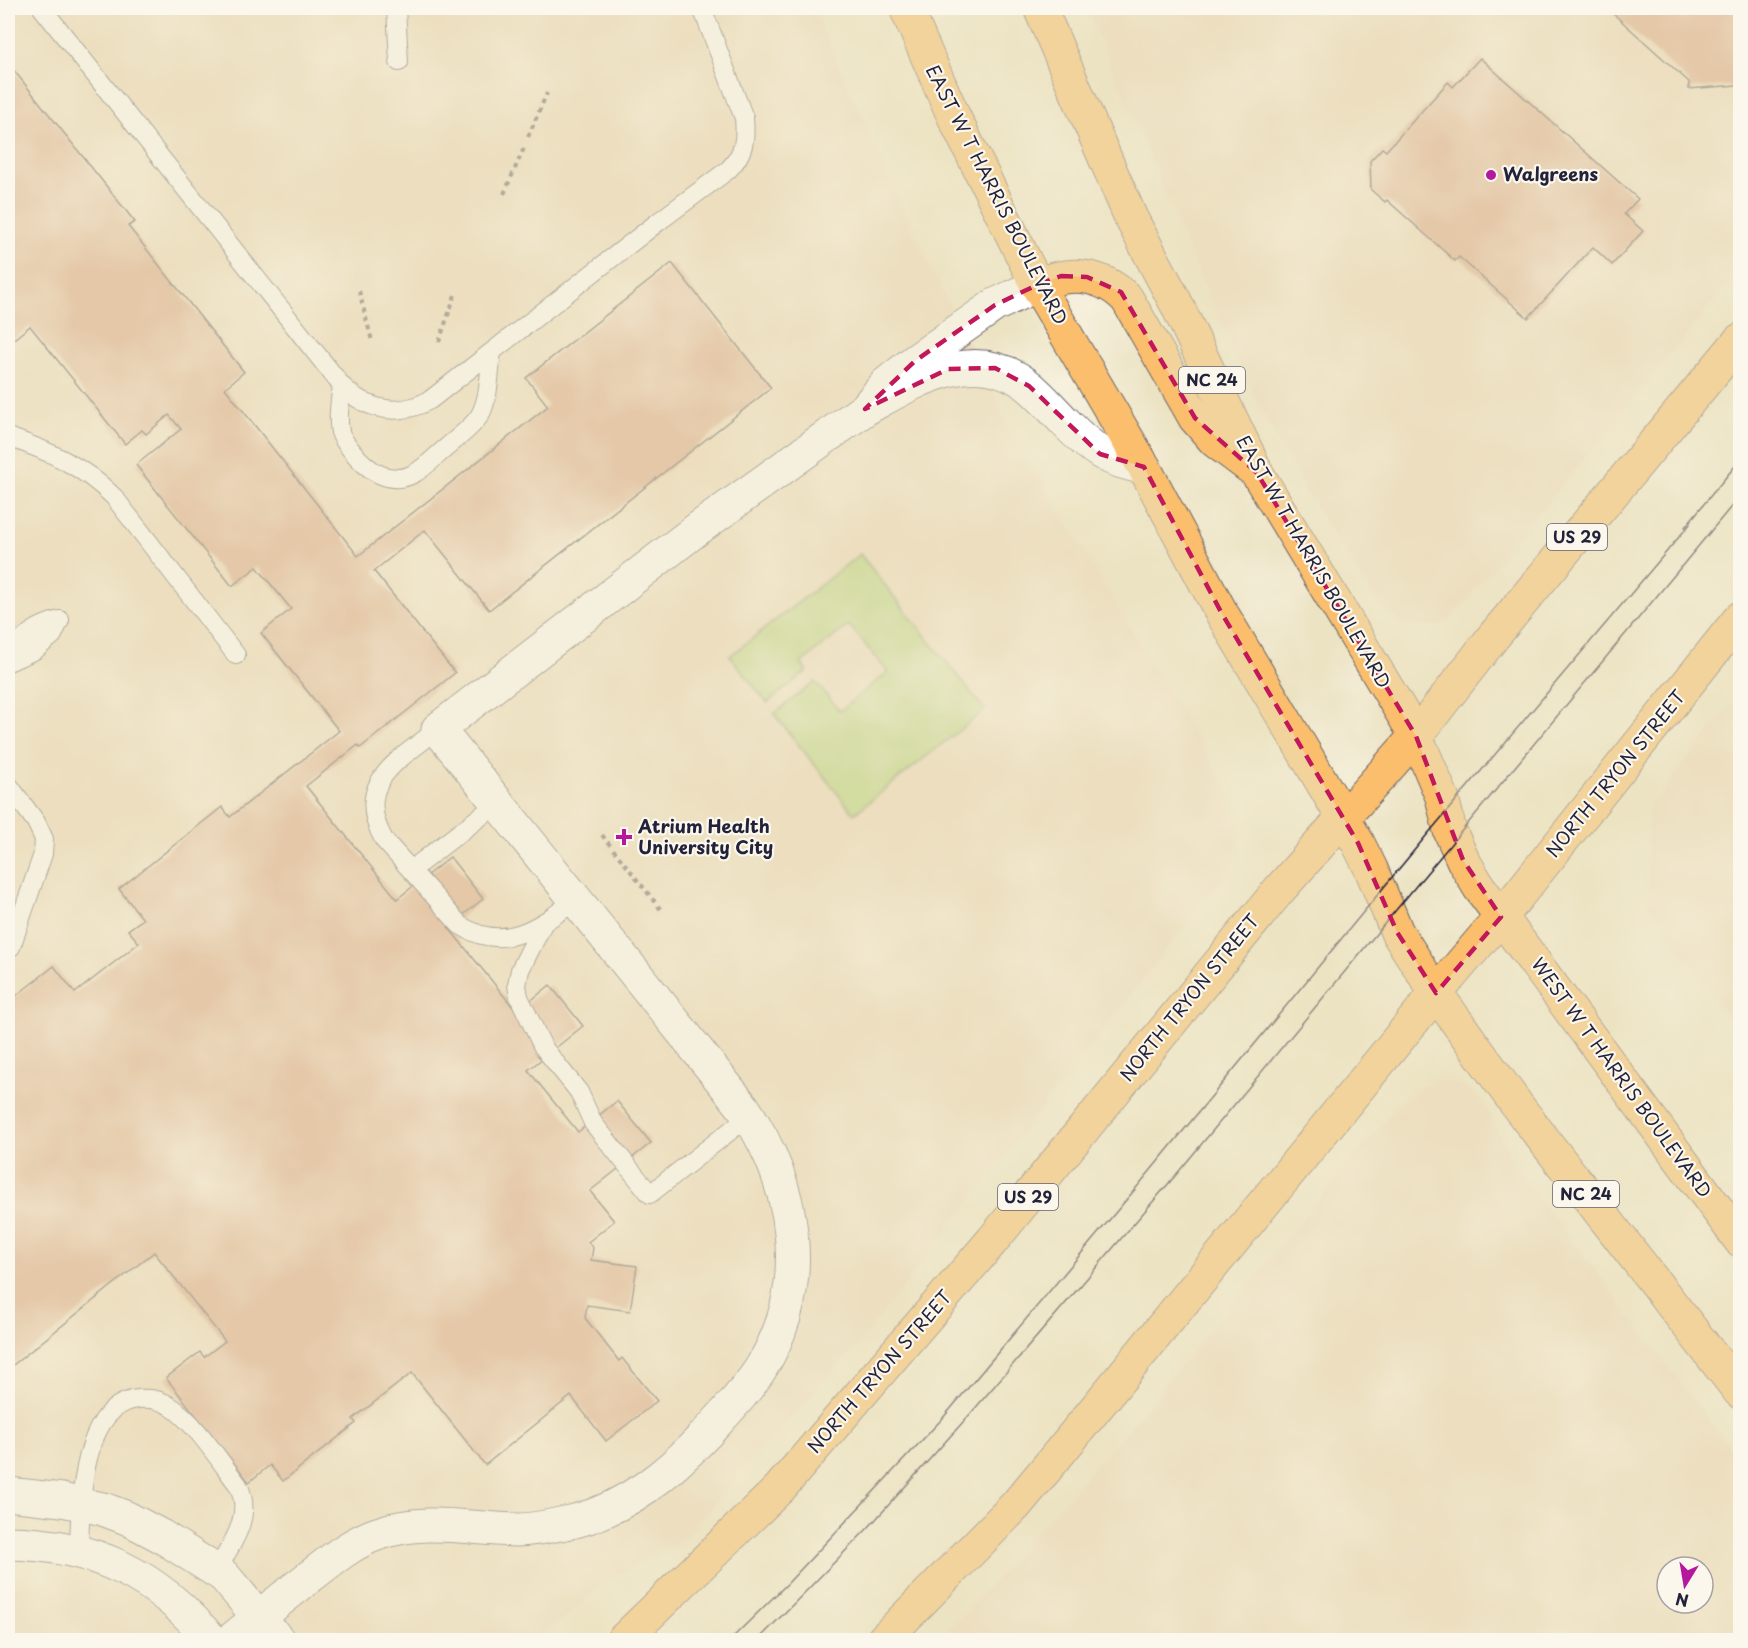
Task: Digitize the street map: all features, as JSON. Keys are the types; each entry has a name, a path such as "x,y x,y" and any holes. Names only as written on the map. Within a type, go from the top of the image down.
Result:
{"main road":[{"name":"EAST W T HARRIS BOULEVARD","path":"906,8 954,117 1037,285 1144,467 1221,612 1342,817"},
{"name":"EAST W T HARRIS BOULEVARD","path":"1040,8 1131,218 1176,303 1257,473 1416,736 1442,797 1450,831 1463,860 1479,887 1501,916"},
{"path":"1037,285 1061,276 1079,276 1100,280 1121,292 1195,417 1215,441 1257,473"},
{"name":"NORTH TRYON STREET","path":"623,1641 779,1489 992,1241 1273,898 1342,817 1416,736 1493,637 1740,340"},
{"name":"NORTH TRYON STREET","path":"884,1641 1031,1487 1501,916 1740,618"},
{"name":"NC 24","path":"1342,817 1371,869 1397,932 1436,993 1519,1108 1740,1392"},
{"name":"WEST W T HARRIS BOULEVARD","path":"1501,916 1740,1240"}],"street":[{"path":"865,409 886,384 915,361 995,305 1037,285"},
{"path":"231,1641 269,1629 342,1552 357,1542 378,1534 403,1526 426,1524 519,1530 543,1528 601,1513 625,1501 668,1471 697,1444 729,1408 762,1366 783,1321 792,1274 790,1218 775,1163 749,1116 438,729 696,530 865,409 948,369 970,366 995,368 1029,386 1100,454 1124,464 1144,467"},
{"path":"8,1494 31,1495 80,1504 127,1518 161,1536 216,1571 233,1585 269,1629"},
{"path":"8,1543 40,1544 79,1552 126,1569 164,1593 186,1612 211,1641"}],"lane":[{"path":"42,8 342,386 353,396 371,405 388,409 416,408 430,399 728,170 740,156 746,136 744,118 702,8"},
{"path":"396,8 399,62"},
{"path":"342,386 339,410 340,431 346,443 363,465 375,473 402,477 414,474 474,423 485,401 492,352"},
{"path":"8,437 66,460 97,480 114,497 236,655"},
{"path":"438,729 386,772 377,784 372,799 372,813 384,840 460,925 472,933 504,938 531,930 576,900"},
{"path":"8,784 36,822 44,839 43,854 11,947"},
{"path":"411,870 498,803"},
{"path":"543,924 520,970 517,985 519,997 543,1047 579,1092 593,1123 650,1194 749,1116"},
{"path":"79,1552 80,1504 87,1464 101,1426 108,1415 124,1402 149,1398 162,1401 180,1413 243,1494 244,1508 240,1528 216,1571"}],"path":[{"path":"528,137 547,93"},
{"path":"504,194 524,148"},
{"path":"359,291 372,341"},
{"path":"439,342 455,295"},
{"path":"602,835 662,911"}],"highlighted area":[{"path":"1061,276 1087,277 1121,292 1195,418 1257,473 1416,736 1463,860 1501,917 1436,993 1397,932 1358,843 1221,612 1144,467 1100,454 1029,386 995,368 948,369 865,409 915,361 995,305 1037,285"}],"shaded area":[{"name":"Atrium Health University City","path":"8,8 814,8 917,240 1013,433 1243,814 1236,860 866,1335 682,1540 604,1583 540,1640 8,1640"},
{"path":"1087,8 1740,8 1740,271 1450,620 1440,625 1419,628 1407,627 1391,617 1380,606 1305,492 1244,377"},
{"path":"1740,693 1740,1034 1646,903 1648,810"},
{"path":"1436,1080 1448,1080 1459,1084 1478,1098 1489,1113 1512,1158 1537,1195 1740,1460 1740,1640 936,1640 962,1616 1123,1435 1399,1103 1417,1087"}],"green space":[{"path":"860,554 985,710 854,814 774,714 815,682 840,711 888,672 849,625 801,663 807,671 767,703 730,656"}],"building":[{"path":"1607,8 1740,8 1740,66 1736,71 1737,85 1689,89 1689,82"},
{"name":"Walgreens","path":"1480,58 1638,199 1624,214 1643,231 1612,265 1593,247 1528,318 1459,257 1455,261 1387,200 1385,202 1371,190 1370,161 1382,148 1386,151 1448,82 1453,87"},
{"path":"8,63 135,222 128,226 244,372 225,388 358,556 548,406 526,378 672,263 771,388 489,610 425,530 374,571 455,673 360,748 358,745 306,786 397,899 450,857 483,899 448,927 517,1012 550,985 583,1026 528,1070 578,1132 617,1101 651,1143 590,1191 614,1221 588,1242 593,1248 591,1260 637,1266 630,1311 587,1305 585,1318 619,1361 622,1358 657,1401 606,1441 571,1396 485,1465 412,1373 353,1419 356,1423 283,1481 270,1465 249,1482 166,1378 200,1352 204,1357 225,1341 154,1252 8,1369 8,1091 11,1088 8,1084 8,1002 54,966 75,993 139,943 128,930 143,919 119,889 222,807 230,817 339,731 261,633 291,609 257,567 232,586 136,465 181,429 169,415 146,434 142,430 125,444 30,326 8,344"}],"tram line":[{"path":"1685,527 1740,460"},
{"path":"758,1640 868,1528 972,1412 1175,1176 1740,496"},
{"path":"730,1640 787,1584 942,1419 1132,1193 1426,836 1690,524"}],"place":[{"name":"Walgreens","path":"1491,175"},
{"name":"Atrium Health University City","path":"624,837"}]}
